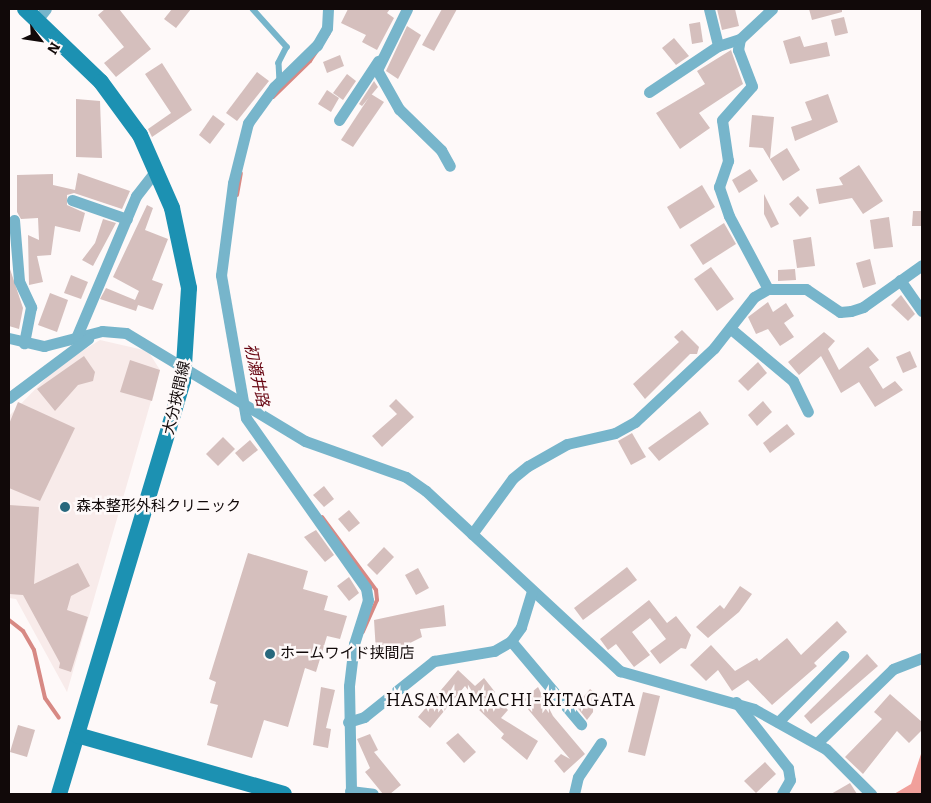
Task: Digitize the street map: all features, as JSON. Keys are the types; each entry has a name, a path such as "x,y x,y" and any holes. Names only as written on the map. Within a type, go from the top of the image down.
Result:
{"main road":[{"name":"大分挾間線","path":"36,12 112,95 157,169 177,222 186,269 185,367 59,794"},
{"path":"77,735 284,794"}],"street":[{"path":"328,9 327,28 317,45 281,81 258,108 244,134 222,251 221,283 241,403 256,437 366,588 368,600 352,654 348,722 350,793 373,794"},
{"path":"339,120 378,60 407,9"},
{"path":"709,9 718,46"},
{"path":"649,92 718,46 740,39 772,9"},
{"path":"740,39 738,50 752,86 722,120 728,161 719,187 729,216 768,289"},
{"path":"378,60 381,79 399,108 441,150 450,166"},
{"path":"76,338 146,177 157,169"},
{"path":"72,200 127,219"},
{"path":"14,220 18,281 31,307 24,343"},
{"path":"472,534 521,471 567,444 628,427 732,329 745,306 768,289 806,289 840,312 863,308 922,265"},
{"path":"900,280 922,311"},
{"path":"732,329 793,381 808,412"},
{"path":"9,398 63,355 102,331"},
{"path":"9,338 24,343 44,346 102,331 126,333 305,440 406,477 472,534 620,671 736,702 778,722 817,743 871,794"},
{"path":"348,722 364,717 434,661 494,651 511,641 521,627 532,590"},
{"path":"511,641 581,724"},
{"path":"778,722 843,656"},
{"path":"817,743 893,669 922,658"},
{"path":"736,702 788,768 790,780 782,794"},
{"path":"574,794 578,777 602,744"}],"lane":[{"path":"252,9 288,47 279,63 281,81"}],"shaded area":[{"name":"森本整形外科クリニック","path":"100,340 148,351 160,370 67,692 16,599 9,598 9,416 59,365"},
{"path":"922,751 922,794 894,794 911,784"}],"building":[{"path":"105,9 119,9 151,49 116,77 104,63 124,47 98,15"},
{"path":"172,9 191,9 176,28 164,19"},
{"path":"348,9 390,9 387,13 394,18 377,50 362,42 366,35 341,23"},
{"path":"442,9 457,9 434,51 422,45"},
{"path":"717,9 735,9 739,26 722,30"},
{"path":"809,9 842,9 842,12 812,20"},
{"path":"844,17 848,33 835,36 831,20"},
{"path":"700,22 703,42 692,44 689,24"},
{"path":"407,26 421,35 398,79 386,71"},
{"path":"800,36 804,47 827,42 830,56 790,64 783,41"},
{"path":"674,38 689,56 676,65 662,48"},
{"path":"731,50 743,84 699,113 710,128 680,149 656,113 705,84 697,71"},
{"path":"340,55 344,66 327,73 323,62"},
{"path":"162,63 192,110 152,137 148,129 171,113 145,74"},
{"path":"257,72 269,81 237,121 226,113"},
{"path":"347,74 356,81 343,100 333,93"},
{"path":"374,81 378,87 362,106 359,104"},
{"path":"327,90 339,98 331,112 318,104"},
{"path":"371,94 384,102 353,147 341,140"},
{"path":"828,94 838,122 795,141 791,127 812,120 805,102"},
{"path":"76,99 100,101 102,158 76,157"},
{"path":"213,115 225,124 210,144 199,135"},
{"path":"752,115 774,117 770,159 787,148 800,170 783,181 763,148 749,147"},
{"path":"859,165 883,201 863,214 852,198 819,204 816,189 843,185 839,178"},
{"path":"750,169 758,181 739,193 732,180"},
{"path":"78,173 130,191 122,209 74,193 67,195 67,205 85,213 80,232 55,226 51,255 37,256 43,282 29,285 28,235 39,240 38,218 21,219 17,212 17,175 53,174 53,185 75,190"},
{"path":"702,185 715,207 680,229 667,207"},
{"path":"764,194 779,224 771,228 764,214"},
{"path":"798,196 809,208 800,217 789,204"},
{"path":"147,205 153,208 145,230 168,239 152,280 163,284 153,310 138,305 136,311 100,299 106,288 135,300 139,291 113,277"},
{"path":"913,211 922,211 922,226 912,226"},
{"path":"889,217 893,247 874,249 870,220"},
{"path":"103,219 116,223 93,266 82,260 95,243"},
{"path":"724,223 736,244 703,265 690,245"},
{"path":"811,237 815,266 797,268 793,240"},
{"path":"870,259 876,284 863,288 856,263"},
{"path":"9,266 23,308 19,329 9,326"},
{"path":"711,267 734,299 717,311 694,279"},
{"path":"795,269 796,280 778,281 778,270"},
{"path":"71,275 88,282 81,299 64,293"},
{"path":"50,293 68,300 57,332 38,325"},
{"path":"901,295 915,314 908,321 891,305"},
{"path":"768,302 773,312 786,303 794,316 784,323 794,337 780,346 768,329 756,334 748,317"},
{"path":"682,330 699,347 697,354 690,354 645,399 633,384 679,342 674,337"},
{"path":"824,332 835,341 828,349 839,370 868,347 879,360 869,367 883,389 895,381 903,390 875,407 859,382 841,393 821,356 799,375 788,362"},
{"path":"910,351 917,367 903,373 896,357"},
{"path":"84,356 95,372 93,381 78,385 55,411 37,389"},
{"path":"130,360 160,370 152,401 120,392"},
{"path":"758,362 767,373 748,391 738,381"},
{"path":"396,399 414,417 382,447 372,436 397,414 389,406"},
{"path":"763,401 772,412 757,426 748,415"},
{"path":"18,402 75,428 40,501 9,488 9,424"},
{"path":"700,411 709,424 659,461 648,448"},
{"path":"787,424 795,434 770,453 763,443"},
{"path":"632,433 646,457 631,465 618,441"},
{"path":"223,437 235,449 218,466 206,454"},
{"path":"250,440 258,450 243,462 235,453"},
{"path":"324,486 334,499 324,507 313,495"},
{"path":"9,505 39,507 34,584 78,563 90,586 71,596 67,610 88,617 71,672 59,668 60,663 23,595 9,594"},
{"path":"349,510 360,523 349,532 338,519"},
{"path":"316,530 334,555 325,562 304,537"},
{"path":"384,547 394,557 377,575 367,565"},
{"name":"ホームワイド挟間店","path":"248,553 308,571 303,589 328,596 324,610 347,616 340,639 327,636 316,672 305,668 288,727 264,720 252,758 207,745 218,705 210,703 216,682 209,679"},
{"path":"627,567 637,580 583,620 574,608"},
{"path":"418,568 429,588 416,595 405,575"},
{"path":"349,577 359,593 349,601 337,586"},
{"path":"740,586 752,594 739,612 708,638 696,627 720,605 724,609"},
{"path":"649,600 667,623 676,616 691,635 686,649 681,648 660,664 650,651 666,639 650,618 632,632 650,655 634,667 616,644 608,650 600,639"},
{"path":"444,605 446,626 420,629 422,637 394,651 376,652 374,620"},
{"path":"837,621 847,632 814,663 817,666 772,705 748,680 732,691 718,670 706,681 690,665 711,645 735,671 757,658 759,661 787,638 801,655"},
{"path":"867,654 878,666 811,724 804,716"},
{"path":"458,670 475,686 484,678 495,692 492,694 508,710 501,718 538,741 527,760 501,738 504,734 476,707 479,704 465,686 430,728 418,717"},
{"path":"321,687 335,690 326,728 331,729 328,748 313,745"},
{"path":"538,687 553,716 585,754 564,773 554,761 561,754 570,759 521,701"},
{"path":"590,689 603,699 587,720 576,706"},
{"path":"643,692 660,696 645,756 628,752"},
{"path":"890,694 922,722 922,730 909,743 897,731 863,774 845,757 882,719 874,712"},
{"path":"18,725 35,730 27,757 10,752"},
{"path":"458,733 476,752 464,763 446,743"},
{"path":"370,734 378,750 374,752 401,785 390,794 383,794 365,772 370,768 357,739"},
{"path":"765,762 776,774 756,793 744,781"},
{"path":"850,783 857,794 831,794"}],"waterway":[{"name":"初瀬井路","path":"273,97 310,61 329,33"},
{"name":"初瀬井路","path":"237,195 241,173"},
{"name":"初瀬井路","path":"322,517 376,590 377,600 363,632"},
{"path":"9,620 23,631 34,650 45,698 59,718"}],"place":[{"name":"森本整形外科クリニック","path":"65,507"},
{"name":"ホームワイド挟間店","path":"270,654"}],"district":[{"name":"HASAMAMACHI-KITAGATA","path":"511,700"}]}
